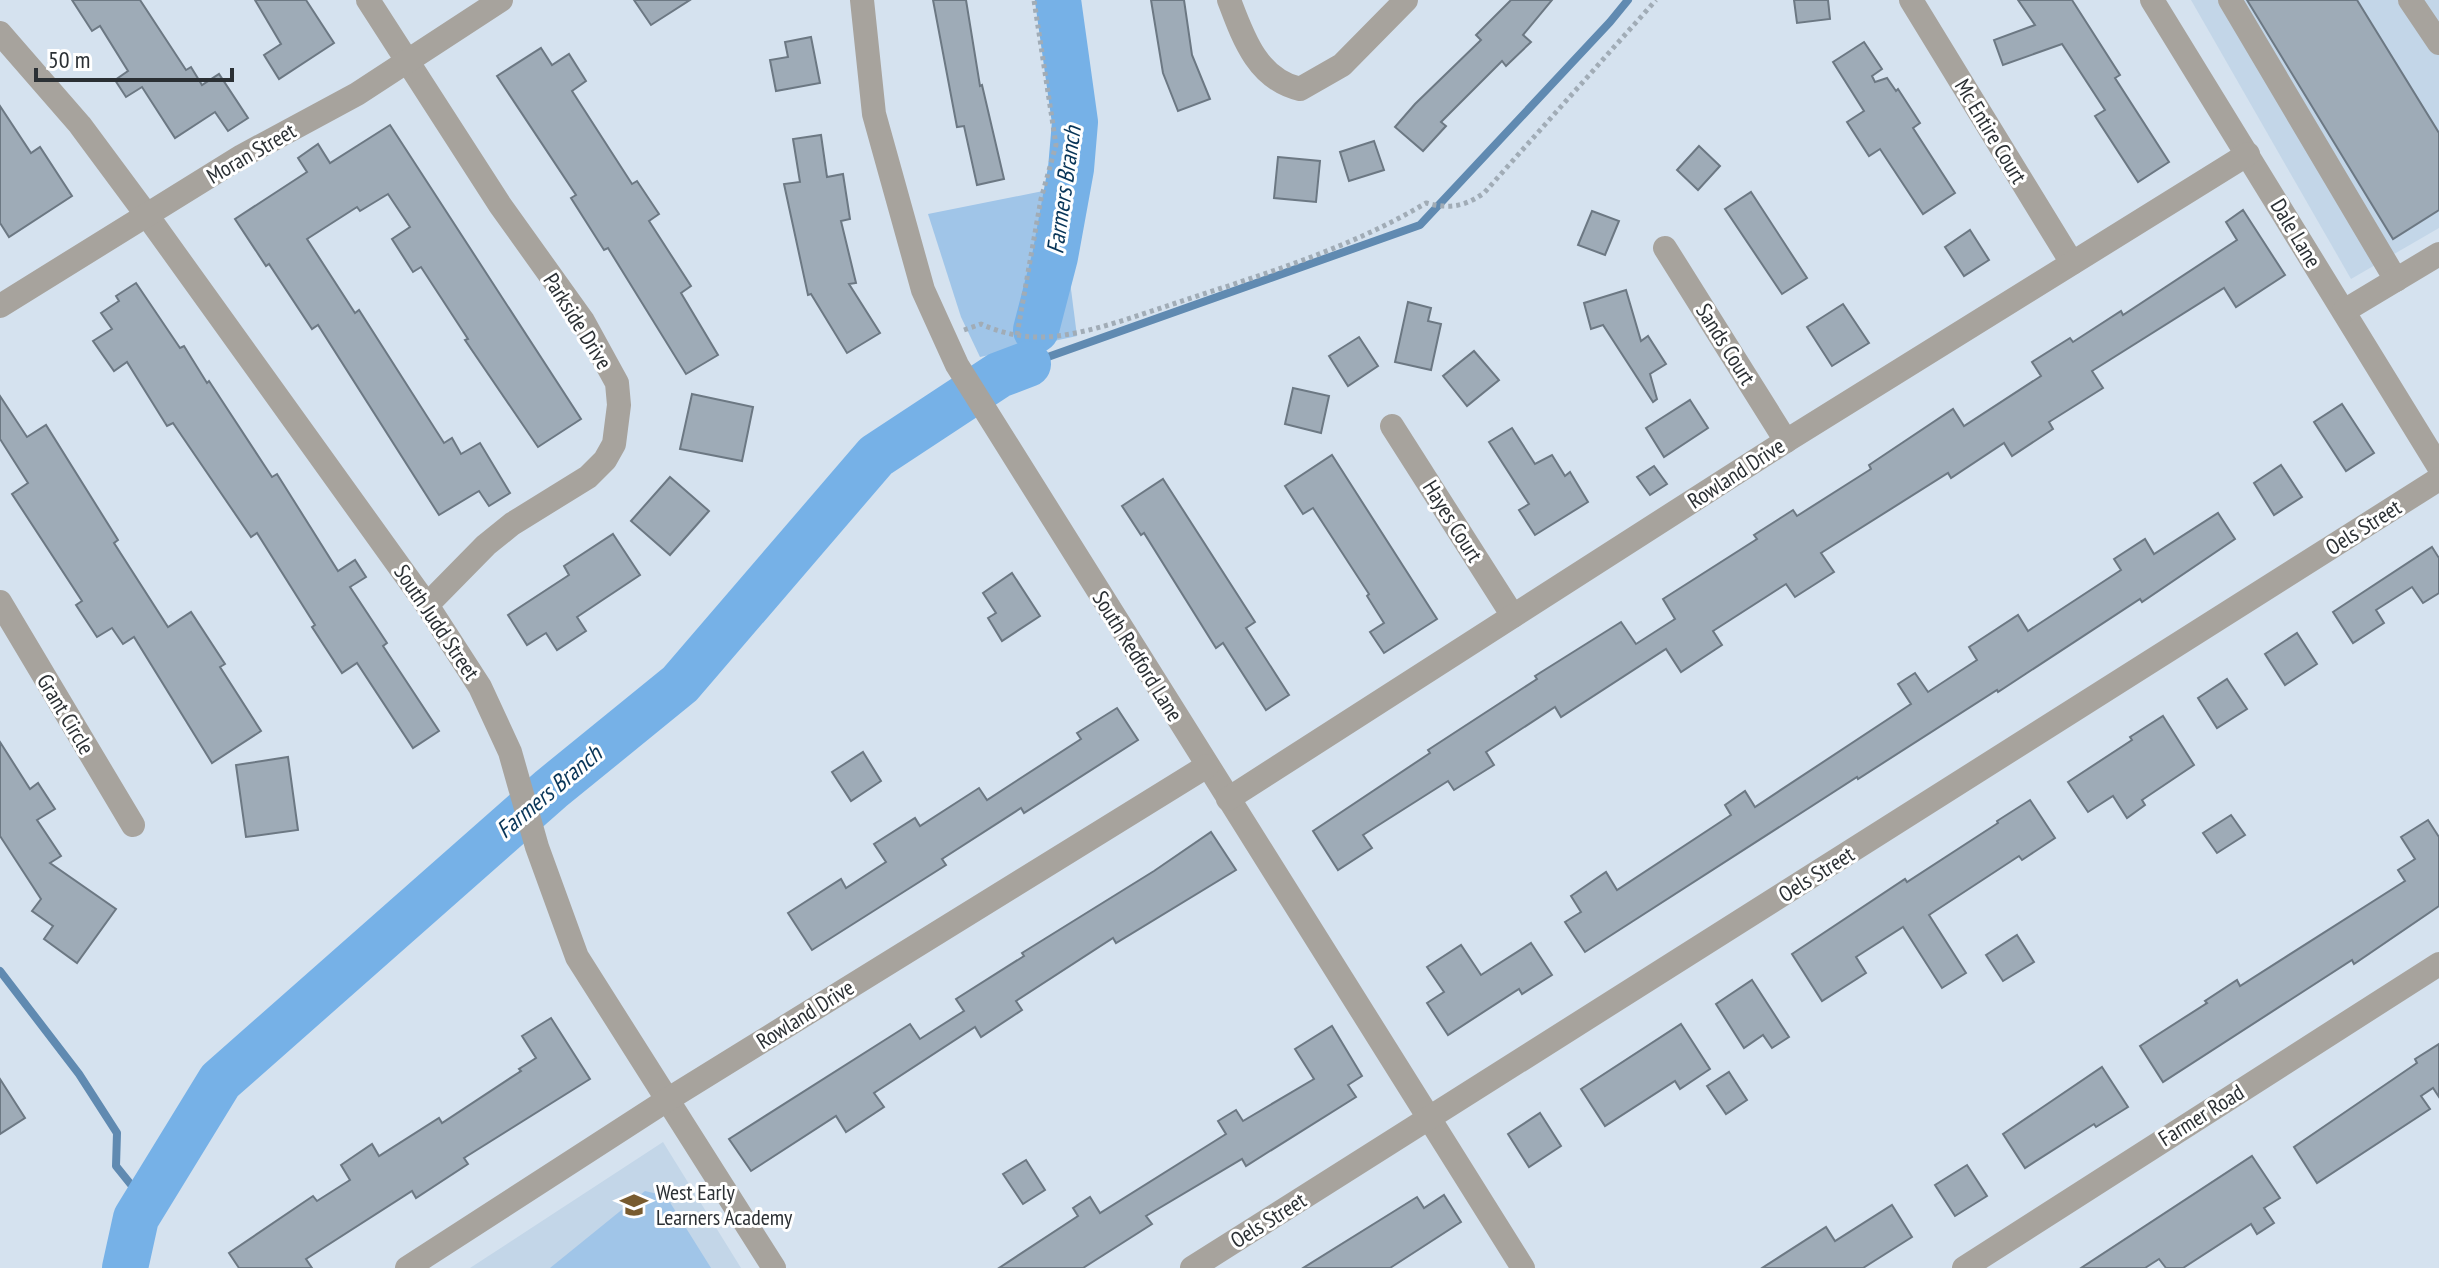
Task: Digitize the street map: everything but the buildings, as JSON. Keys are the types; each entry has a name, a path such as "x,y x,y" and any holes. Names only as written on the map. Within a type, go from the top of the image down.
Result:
{"street":[{"name":"Parkside Drive","path":"368,0 500,205 583,321 617,383 619,405 614,444 605,460 588,477 512,524 486,545 427,605"},
{"name":"Moran Street","path":"0,306 242,156 357,94 501,0"},
{"name":"South Redford Lane","path":"862,0 874,114 923,290 957,365 1523,1268"},
{"path":"1229,0 1244,41 1267,74 1300,89 1342,65 1406,0"},
{"name":"Mc Entire Court","path":"1911,0 2072,263"},
{"name":"Dale Lane","path":"2152,0 2439,467"},
{"path":"2230,0 2396,280"},
{"path":"2410,0 2439,43"},
{"name":"South Judd Street","path":"0,33 80,125 146,214 427,605 480,687 510,752 537,847 577,957 774,1268"},
{"name":"Rowland Drive","path":"1228,799 1786,441 2248,154"},
{"name":"Sands Court","path":"1665,248 1786,441"},
{"path":"2344,311 2439,254"},
{"name":"Hayes Court","path":"1392,426 1513,616"},
{"name":"Oels Street","path":"1192,1268 2439,479"},
{"name":"Grant Circle","path":"0,602 133,825"},
{"name":"Rowland Drive","path":"407,1268 667,1100 1207,766"},
{"name":"Farmer Road","path":"1964,1268 2439,964"}],"path":[{"path":"1017,335 1041,199 1056,145 1034,0"},
{"path":"945,338 981,324 998,332 1046,337 1123,320 1274,271 1387,226 1426,203 1444,208 1470,203 1484,193 1656,0"}],"shaded area":[{"path":"2191,0 2439,0 2439,228 2351,279"},
{"path":"1058,188 1077,336 980,357 961,317 928,214"},
{"name":"West Early Learners Academy","path":"663,1142 741,1268 470,1268"},
{"path":"645,1191 666,1196 711,1268 550,1268"}],"waterway":[{"name":"Farmers Branch","path":"1036,330 1055,257 1071,169 1075,122 1058,0"},
{"path":"1028,364 1420,225 1628,0"},
{"path":"1028,364 1034,343"},
{"name":"Farmers Branch","path":"125,1268 136,1218 220,1081 551,789 680,684 876,456 999,375 1028,364"},
{"path":"0,971 79,1074 117,1133 116,1166 145,1202"}],"place":[{"name":"West Early Learners Academy","path":"634,1205"}]}
